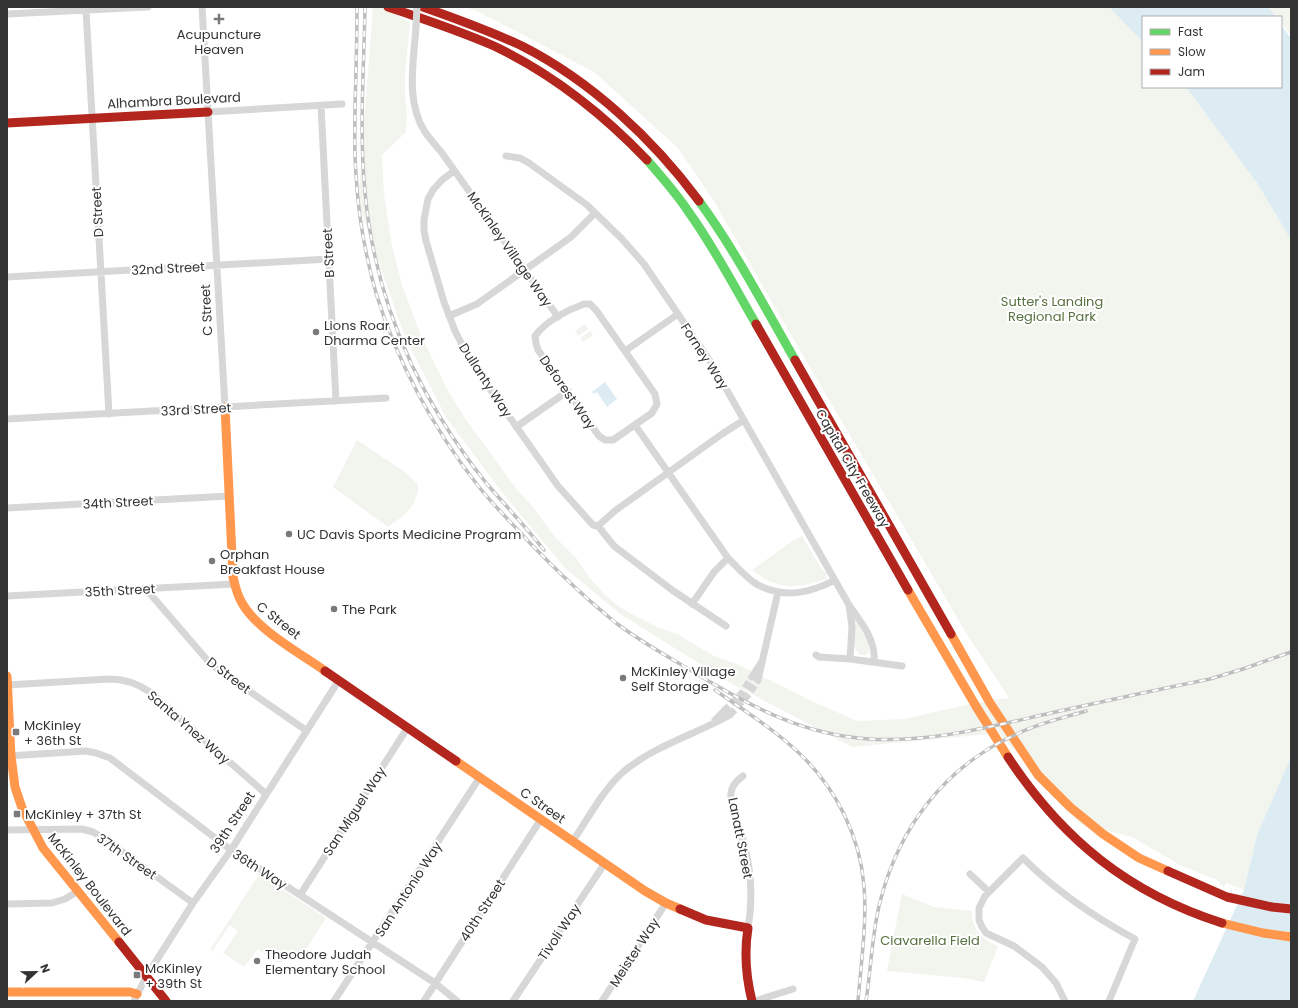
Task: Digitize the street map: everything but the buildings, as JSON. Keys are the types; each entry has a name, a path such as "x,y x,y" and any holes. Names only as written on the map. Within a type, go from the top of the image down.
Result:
{"main road":[{"name":"Capital City Freeway","path":"388,7 449,28 496,47 540,72 582,100 616,128 656,170 688,210 715,252 973,700 1007,756 1031,790 1065,829 1100,860 1124,878 1153,895 1194,913 1223,923 1255,931 1291,937"},
{"name":"Capital City Freeway","path":"423,7 483,29 523,47 567,73 608,103 646,137 680,175 710,216 754,288 990,703 1038,775 1070,807 1103,834 1139,858 1227,897 1272,907 1291,909"},
{"name":"Alhambra Boulevard","path":"7,123 208,112"},
{"name":"C Street","path":"224,407 234,584 241,604 254,620 338,680 645,891 666,903 706,920 748,928"},
{"name":"McKinley Boulevard","path":"7,676 9,756 15,787 22,808 43,848 166,1001"},
{"path":"748,928 745,944 745,966 754,1001"},
{"path":"7,992 130,992 136,997"}],"street":[{"path":"7,14 148,7"},
{"name":"C Street","path":"202,7 224,407"},
{"name":"McKinley Village Way","path":"417,7 412,88 415,106 424,131 558,317 584,304 590,304 596,310 655,394 657,404 652,413 635,425"},
{"name":"D Street","path":"86,10 109,414"},
{"name":"Alhambra Boulevard","path":"208,112 342,104"},
{"name":"B Street","path":"321,106 336,401"},
{"name":"Forney Way","path":"506,156 520,158 529,163 587,205 622,239 644,264 712,364 849,605 867,632 874,645 874,662"},
{"name":"Dullanty Way","path":"454,171 442,180 433,190 428,199 424,220 424,230 440,291 455,332 471,362 558,486 593,524 598,526 614,546 672,590 726,626"},
{"path":"449,316 477,304 571,237 595,213"},
{"name":"32nd Street","path":"7,277 329,259"},
{"path":"625,351 678,314"},
{"name":"Deforest Way","path":"558,317 539,331 535,336 538,350 599,436 605,440 613,440 635,425"},
{"path":"516,427 568,391"},
{"name":"33rd Street","path":"7,419 386,398"},
{"path":"598,526 616,510 722,434 744,420"},
{"path":"635,425 667,473 728,558 758,585 778,592 799,593 811,591 835,580"},
{"name":"34th Street","path":"7,508 229,496"},
{"path":"692,604 714,572 728,558"},
{"name":"35th Street","path":"7,596 234,584"},
{"name":"D Street","path":"146,589 208,661 217,669 307,731"},
{"path":"755,679 764,655 778,592"},
{"name":"Forney Way","path":"849,605 852,628 850,659"},
{"path":"816,655 819,657 850,659 902,666"},
{"name":"Santa Ynez Way","path":"7,685 109,679 122,679 135,683 150,692 266,794"},
{"name":"39th Street","path":"146,977 193,903 231,850 338,680"},
{"path":"572,841 606,792 620,775 637,761 661,746 712,723 727,713"},
{"name":"San Miguel Way","path":"300,895 408,728"},
{"name":"36th Way","path":"9,756 81,751 100,754 114,761 231,850 435,983 457,1001"},
{"name":"Lanatt Street","path":"743,776 736,781 734,785 731,793 731,803 743,841 749,869 750,916 748,928"},
{"name":"San Antonio Way","path":"334,1001 480,777"},
{"name":"40th Street","path":"424,1001 541,820"},
{"name":"37th Street","path":"7,830 69,828 93,832 193,903"},
{"path":"1065,1001 1056,983 1034,960 1014,946 986,933 982,927 979,912 983,900 1023,858 1050,884 1068,898 1106,924 1135,940 1109,1001"},
{"name":"Tivoli Way","path":"513,1001 605,863"},
{"path":"970,874 989,892"},
{"path":"7,904 52,903 65,900 78,891"},
{"name":"Meister Way","path":"602,1001 666,903"},
{"path":"136,997 146,977"},
{"path":"754,1001 793,989"}],"green space":[{"name":"Sutter's Landing Regional Park","path":"373,7 383,7 410,23 405,75 405,99 407,109 406,132 382,155 384,195 392,246 402,285 420,333 446,387 466,420 518,491 533,507 554,536 577,559 589,577 602,592 618,606 637,617 657,627 677,634 714,656 739,665 807,699 857,721 905,719 974,703 1009,698 965,631 714,201 678,148 594,72 481,13 466,7 1109,7 1142,41 1142,88 1187,88 1257,183 1291,240 1291,757 1257,835 1244,890 1226,883 1224,888 1217,880 1180,865 1132,837 1080,824 999,733 852,747 729,682 620,614 565,568 501,491 446,417 412,351 400,323 358,203"},
{"path":"1268,7 1291,7 1291,35 1282,24 1282,16 1275,16"},
{"path":"585,324 588,329 578,336 575,331"},
{"path":"590,331 593,335 583,342 580,338"},
{"path":"357,440 405,472 418,484 418,491 413,504 400,519 388,527 333,487"},
{"path":"802,536 822,570 826,572 827,576 825,580 806,585 789,586 776,584 769,581 752,570 791,542"},
{"path":"854,616 868,642 869,652 866,655 860,655 855,647 853,637"},
{"path":"259,874 326,918 304,952 298,956 278,963 258,949 244,967 223,953 238,931 230,925 212,951 210,950"},
{"name":"Ciavarella Field","path":"902,894 934,907 972,911 972,917 979,933 987,941 998,946 984,982 964,978 887,971"}],"shaded area":[{"path":"1109,7 1268,7 1275,16 1142,16 1142,41"},
{"path":"1282,26 1291,38 1291,240 1257,183 1187,88 1282,88"},
{"path":"605,382 617,399 607,407 597,392 594,394 592,392"},
{"path":"1291,757 1291,1001 1193,1001 1244,890 1257,835"}],"tunnel":[{"path":"724,711 742,693 752,677"},
{"path":"730,715 749,694 758,680"}],"railway":[{"path":"357,7 355,166 358,204 365,249 376,293 406,370 432,419 479,487 528,541 560,573 593,604 626,630 736,697 778,717 822,732 869,739 893,740 941,736 965,732 1210,679 1291,652"},
{"path":"365,7 362,100 363,169 374,251 389,309 412,364 425,391 445,426 487,484 544,550"},
{"path":"715,690 769,728 799,753 824,782 835,797 844,814 857,849 862,867 864,886 864,929 858,1001"},
{"path":"866,1001 875,926 888,875 899,849 913,824 929,802 947,781 968,763 991,747 1034,727 1086,711"}],"traffic: fast":[{"path":"647,160 674,191 697,225 756,324"},
{"path":"699,201 725,239 795,360"}],"traffic: slow":[{"path":"225,407 233,577 237,594 249,613 268,632 325,671"},
{"path":"908,590 977,708 1008,757"},
{"path":"951,634 990,703 1038,775 1070,807 1103,834 1139,858 1168,871"},
{"path":"7,676 11,756 15,787 22,808 43,848 119,942"},
{"path":"456,761 645,891 680,909"},
{"path":"1222,923 1263,933 1291,937"},
{"path":"7,992 130,992 137,994"}],"traffic: jam":[{"path":"388,7 442,25 494,46 537,69 557,82 595,111 647,160"},
{"path":"423,7 473,25 522,46 548,60 572,76 619,113 641,134 662,156 699,201"},
{"path":"7,123 208,112"},
{"path":"756,324 908,590"},
{"path":"795,360 951,634"},
{"path":"325,671 456,761"},
{"path":"1008,757 1051,813 1075,838 1100,860 1127,879 1156,896 1188,911 1222,923"},
{"path":"1168,871 1227,897 1272,907 1291,909"},
{"path":"680,909 706,920 748,928 746,965 752,1001"},
{"path":"119,942 166,1001"}],"place":[{"name":"Acupuncture Heaven","path":"219,19"},
{"name":"Lions Roar Dharma Center","path":"316,332"},
{"name":"UC Davis Sports Medicine Program","path":"289,534"},
{"name":"Orphan Breakfast House","path":"212,561"},
{"name":"The Park","path":"334,609"},
{"name":"McKinley Village Self Storage","path":"623,678"},
{"name":"McKinley + 36th St","path":"16,732"},
{"name":"McKinley + 37th St","path":"17,814"},
{"name":"Theodore Judah Elementary School","path":"257,961"},
{"name":"McKinley + 39th St","path":"137,975"}]}
